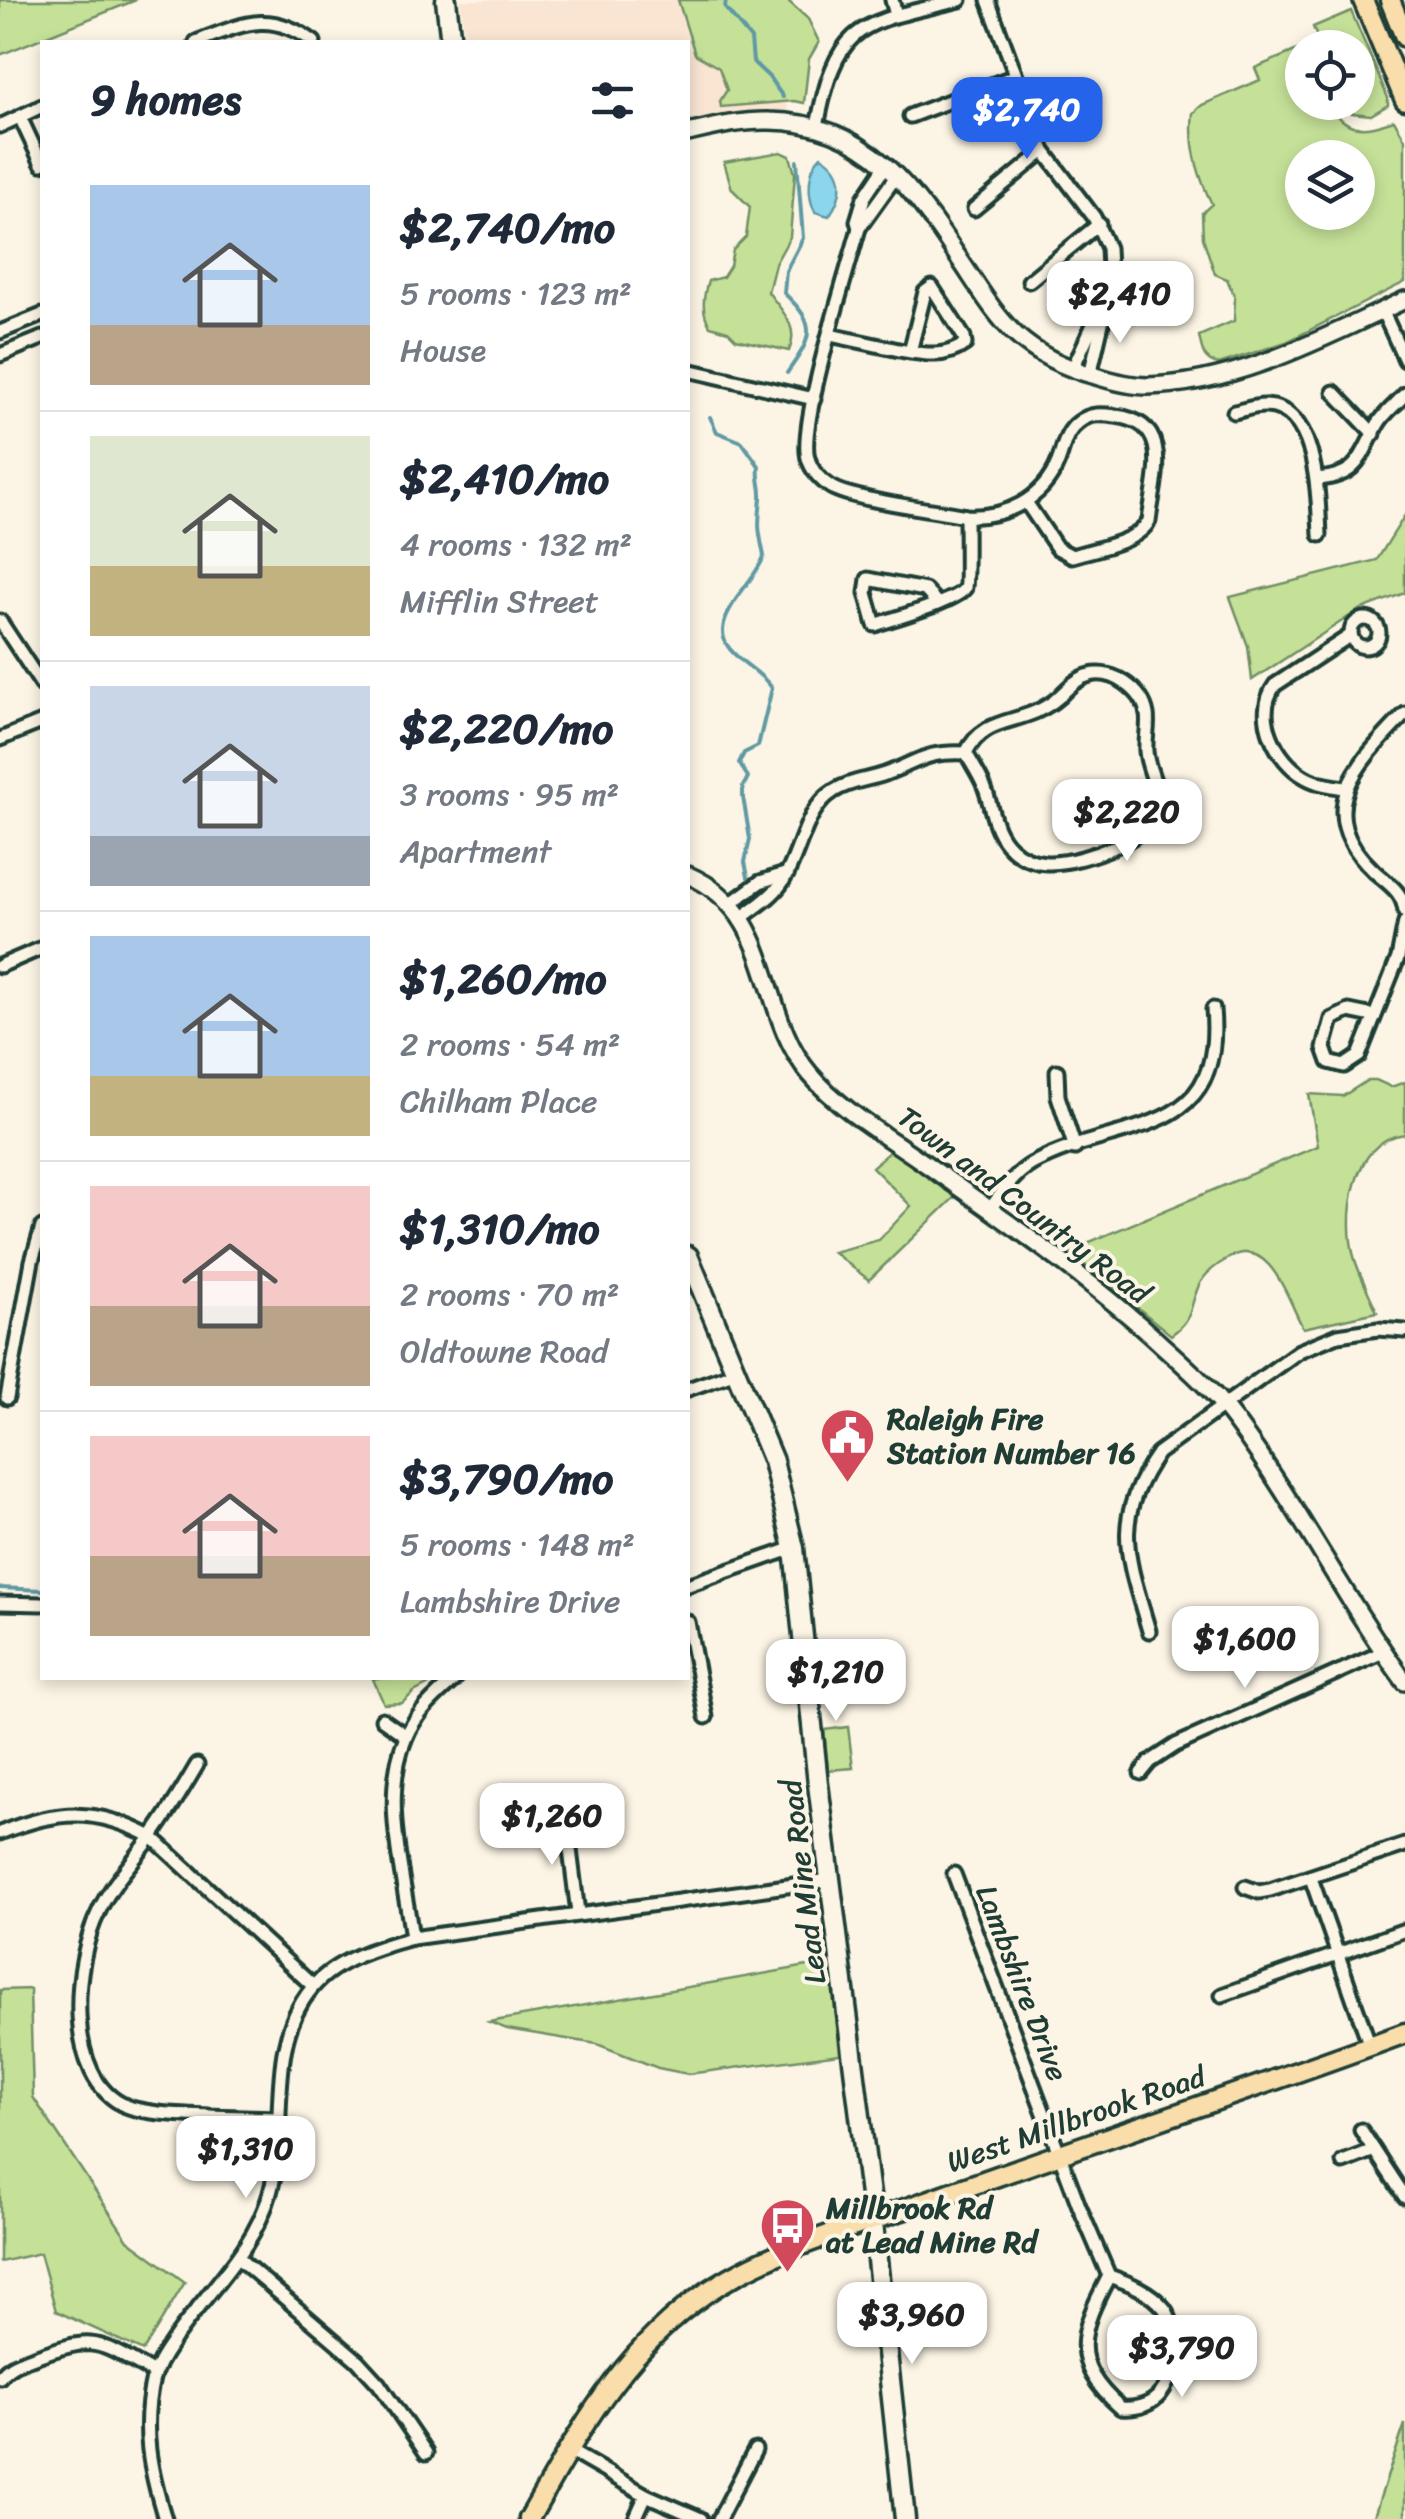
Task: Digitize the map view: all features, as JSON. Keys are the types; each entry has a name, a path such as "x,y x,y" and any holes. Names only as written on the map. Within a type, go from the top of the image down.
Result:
{"main road":[{"path":"446,0 451,40"},
{"path":"1363,0 1405,100"},
{"path":"1390,0 1405,37"},
{"name":"Lead Mine Road","path":"690,1261 773,1461 794,1548 905,2519"},
{"name":"West Millbrook Road","path":"529,2519 592,2408 623,2368 690,2304 765,2259 1405,2033"}],"street":[{"path":"892,0 896,15"},
{"path":"817,127 824,88 841,49 867,26 960,0"},
{"path":"988,0 1044,151 1098,224 1108,248 1112,272 1105,321 1090,375"},
{"path":"202,40 260,21 286,26 310,40"},
{"path":"910,116 1016,76"},
{"path":"0,126 40,107"},
{"path":"20,118 40,160"},
{"path":"690,133 768,121 817,127 860,147 892,170 926,208 1004,323 1039,354 1090,375 1145,386 1204,378 1302,347 1405,300"},
{"path":"974,209 1044,151"},
{"path":"892,170 869,201 866,223 859,228 814,399 807,456 812,468 830,487 966,516 999,514 1026,502 1047,482 1066,437 1084,418 1098,414 1129,417 1153,434 1157,456 1149,521 1135,535 1072,556 1064,554 1026,502"},
{"path":"1029,281 1098,224"},
{"path":"830,335 910,352 946,354 965,344 932,287 925,292 910,352"},
{"path":"1382,310 1405,360"},
{"path":"1072,370 1096,318 1104,313"},
{"path":"0,332 40,315"},
{"path":"0,355 40,339"},
{"path":"690,372 814,399"},
{"path":"1334,392 1374,434"},
{"path":"1317,480 1356,466 1384,416 1405,394"},
{"path":"1234,412 1266,406 1286,415 1311,450 1320,535"},
{"path":"937,602 925,590 868,579 866,586 875,625 958,595 966,585 966,516"},
{"path":"0,620 40,682"},
{"path":"1345,788 1307,778 1288,763 1272,738 1266,712 1274,685 1351,636"},
{"path":"1090,674 1105,674 1129,686 1146,709 1146,756 1158,796 1156,808 1139,834 1112,848 1066,862 1038,862 1013,850 995,828 984,785 966,753 978,733 988,727 1035,714 1077,680 1090,674"},
{"path":"1405,714 1354,770 1345,788 1350,840 1357,854 1403,895 1405,912"},
{"path":"0,739 40,723"},
{"path":"740,919 779,888 813,812 832,792 934,752 966,753"},
{"path":"730,904 760,882 788,873"},
{"name":"Town and Country Road","path":"690,876 715,889 740,919 764,966 795,1052 811,1075 860,1118 1080,1274 1223,1405 1405,1682"},
{"path":"1373,1016 1349,1010 1332,1018 1324,1048 1329,1062 1344,1066 1359,1056 1398,958 1405,922"},
{"path":"0,966 40,949"},
{"path":"990,1210 1032,1164 1165,1117 1190,1102 1205,1082 1209,1069 1214,1044 1213,1009"},
{"path":"1058,1071 1058,1096 1075,1148"},
{"path":"7,1398 40,1234"},
{"path":"1149,1631 1126,1542 1126,1518 1132,1496 1158,1453 1299,1351 1338,1335 1378,1329 1405,1331"},
{"path":"690,1387 736,1372"},
{"path":"690,1584 794,1548"},
{"path":"0,1603 40,1604"},
{"path":"690,1633 706,1717"},
{"path":"1142,1774 1150,1762 1176,1745 1383,1652"},
{"path":"412,1938 394,1793 406,1736 431,1700 454,1680"},
{"path":"382,1720 406,1736"},
{"path":"198,1765 152,1837 113,1887 91,1931 80,1992 79,2020 85,2056 111,2097 136,2110 278,2118"},
{"path":"0,1832 50,1815 72,1814 114,1820 152,1837 313,1986"},
{"path":"566,1818 578,1913"},
{"path":"1245,1887 1258,1892 1270,1890 1405,1845"},
{"name":"Lambshire Drive","path":"954,1874 1109,2276"},
{"path":"1311,1878 1370,2046"},
{"path":"165,2519 147,2444 154,2374 190,2317 238,2258 261,2218 276,2166 284,2047 298,2009 313,1986 372,1949 412,1938 830,1880"},
{"path":"1222,1995 1405,1930"},
{"path":"1360,2130 1405,2197"},
{"path":"1342,2162 1374,2150"},
{"path":"238,2258 357,2360 379,2384 426,2453"},
{"path":"1109,2276 1150,2296 1169,2316 1174,2369 1160,2397 1147,2406 1121,2408 1096,2381 1084,2352 1086,2324 1109,2276"},
{"path":"0,2378 16,2364 86,2341 154,2374"},
{"path":"568,2450 646,2495 702,2519"},
{"path":"719,2519 755,2450"},
{"path":"635,2519 646,2495"}],"shaded area":[{"path":"460,0 726,0 788,106 787,111 761,111 690,124 690,40 466,40"}],"green space":[{"path":"0,0 136,0 0,55"},
{"path":"678,0 787,0 808,19 819,42 809,59 804,103 721,107 727,90 719,68 695,54"},
{"path":"1351,11 1359,30 1314,30 1313,27"},
{"path":"1285,55 1285,120 1342,120 1365,127 1394,120 1405,139 1405,282 1286,342 1219,364 1206,358 1199,336 1234,321 1235,298 1227,279 1215,274 1203,238 1202,213 1212,204 1196,160 1193,113 1202,105 1260,80 1255,68"},
{"path":"1375,67 1388,98 1388,105 1375,113"},
{"path":"781,152 790,156 795,174 790,237 775,264 768,292 791,327 789,351 736,339 728,331 710,326 704,304 708,281 723,277 733,250 746,237 750,207 732,189 724,162"},
{"path":"1405,515 1405,593 1359,610 1252,680 1248,646 1230,597 1377,560"},
{"path":"1368,1080 1391,1087 1405,1082 1405,1134 1387,1139 1373,1150 1362,1165 1351,1203 1355,1260 1377,1312 1303,1328 1284,1287 1266,1262 1243,1253 1206,1275 1187,1320 1171,1335 1068,1251 1318,1146 1309,1094 1343,1096"},
{"path":"892,1149 957,1195 869,1280 833,1252 879,1240 911,1206 872,1167"},
{"path":"373,1680 433,1680 402,1703 384,1704"},
{"path":"848,1727 853,1768 828,1770 824,1730"},
{"path":"830,1962 840,2054 688,2074 658,2068 597,2044 507,2029 489,2022"},
{"path":"30,1989 33,2097 128,2240 185,2282 143,2351 56,2311 40,2253 0,2262 0,1990"},
{"path":"1405,2424 1405,2519 1373,2519"}],"water":[{"path":"821,156 839,176 838,200 829,216 815,212 811,198 811,175"}],"waterway":[{"path":"726,0 725,8 751,39 753,62 783,97"},
{"path":"787,373 808,332 802,314 784,293 786,271 803,238 797,161"},
{"path":"710,417 717,432 742,442 759,466 759,527 764,556 729,611 723,634 731,651 772,688 758,746 744,753 739,763 748,777 743,787 750,839 745,862 748,877"},
{"path":"0,1588 40,1590"}],"place":[{"name":"Raleigh Fire Station Number 16","path":"848,1485"},
{"name":"Millbrook Rd at Lead Mine Rd","path":"787,2274"}]}
